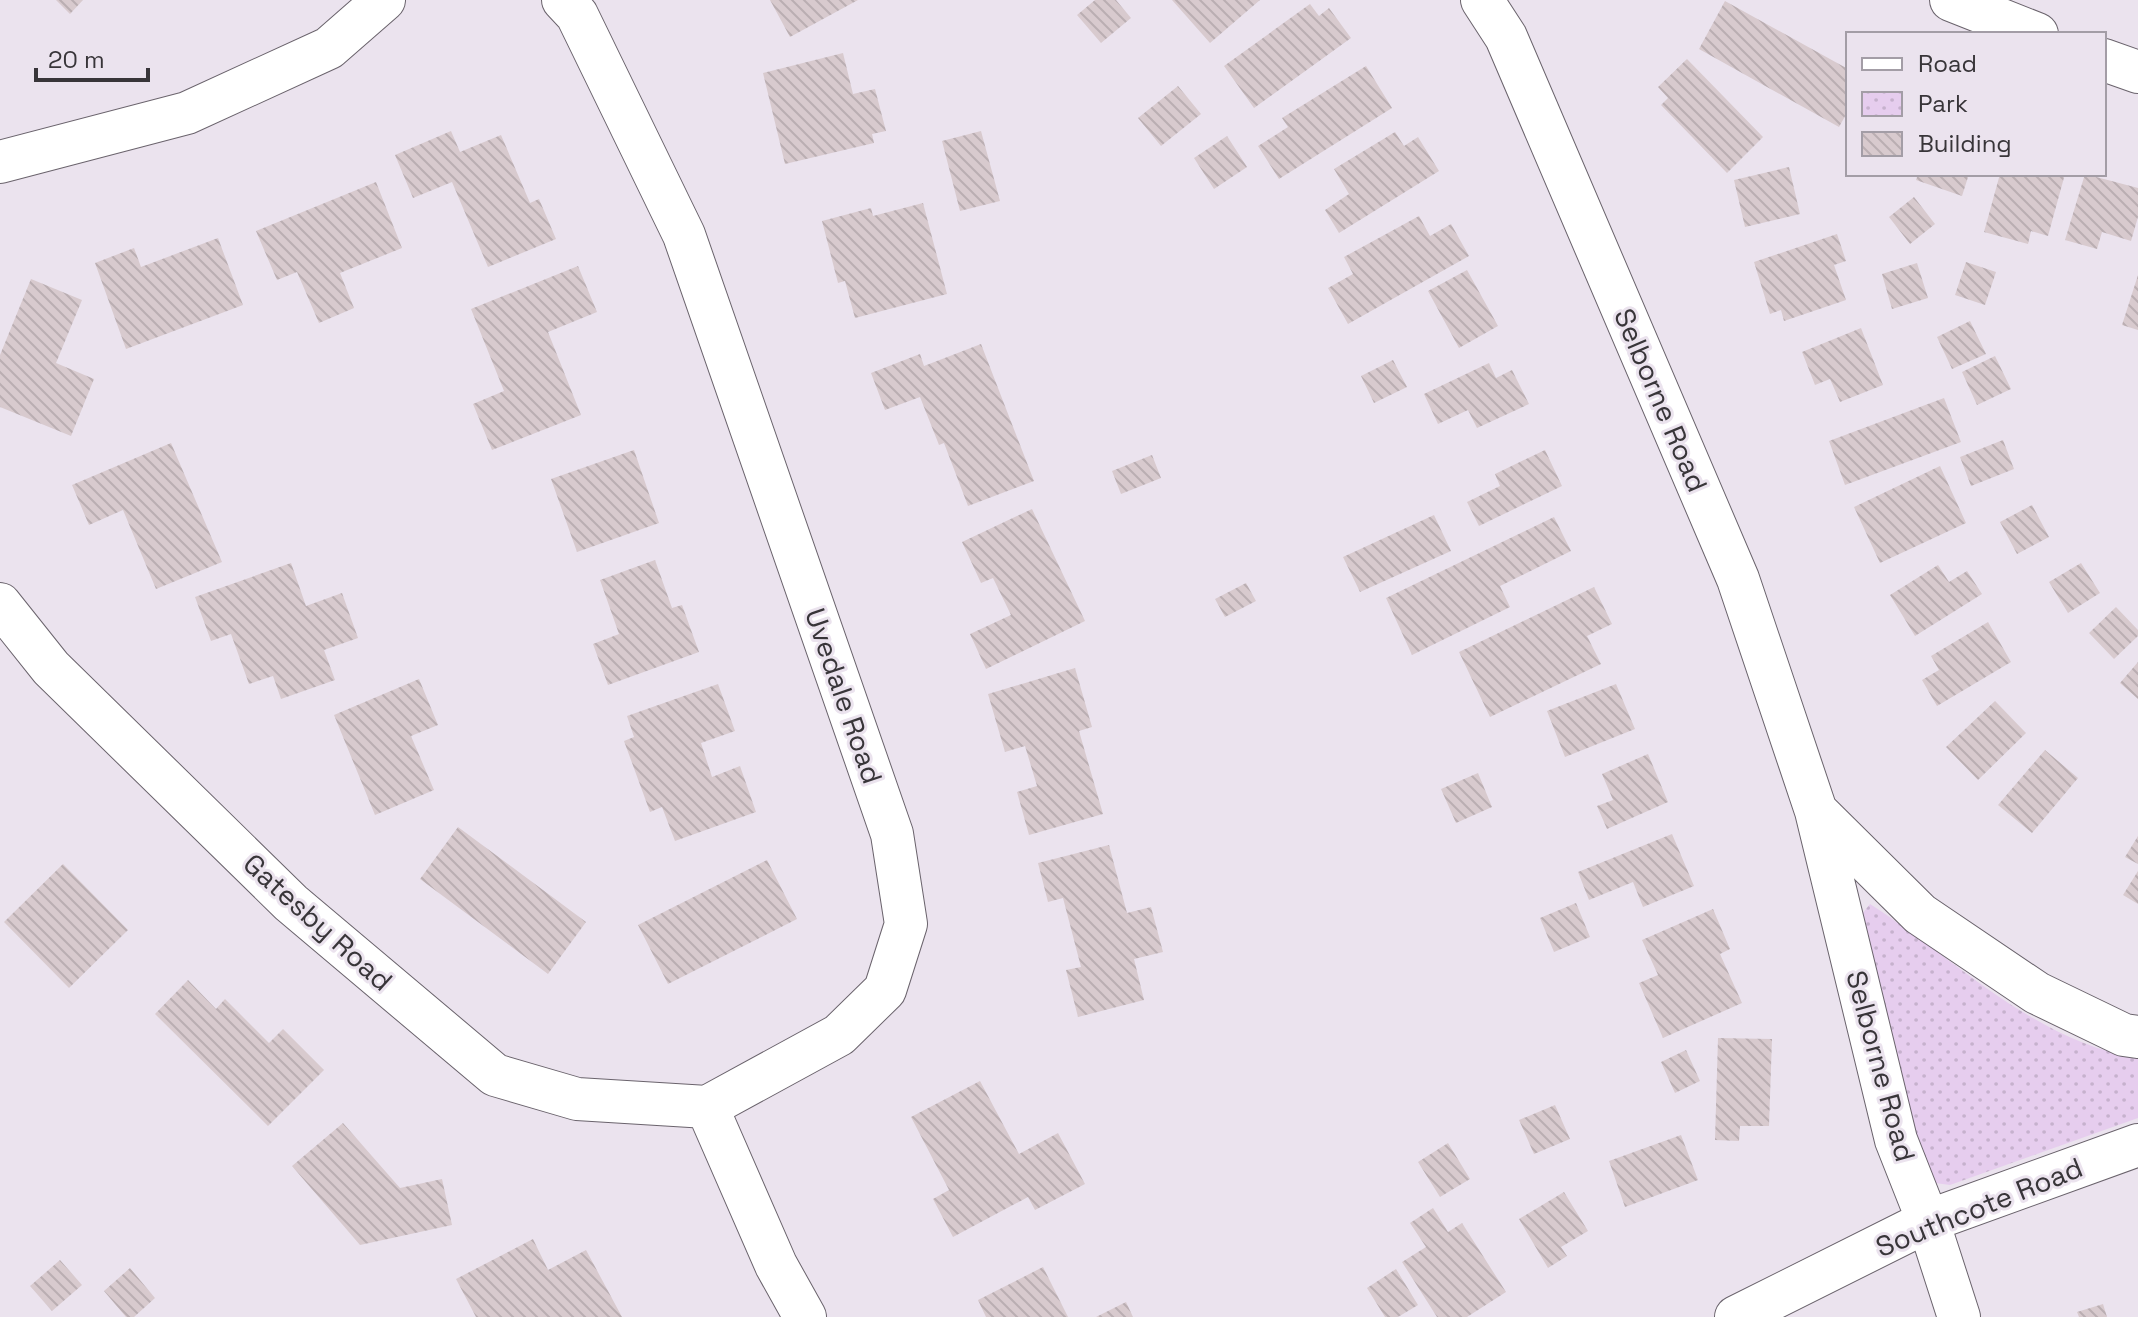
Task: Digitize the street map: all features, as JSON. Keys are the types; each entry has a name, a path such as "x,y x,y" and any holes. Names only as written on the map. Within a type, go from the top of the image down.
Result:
{"street":[{"path":"0,162 187,113 329,48 384,0"},
{"name":"Uvedale Road","path":"563,0 577,15 684,235 892,834 906,924 885,990 839,1035 707,1107"},
{"name":"Selborne Road","path":"1482,0 1506,37 1738,579 1816,811 1896,1140 1928,1221 1959,1317"},
{"path":"1951,0 2032,32"},
{"path":"2106,61 2138,72"},
{"name":"Gatesby Road","path":"0,604 51,668 291,903 495,1075 577,1099 707,1107"},
{"name":"Selborne Road","path":"1816,811 1920,914 2037,993 2124,1035 2138,1037"},
{"path":"707,1107 776,1265 805,1317"},
{"name":"Southcote Road","path":"1736,1317 1928,1221 2138,1145"}],"green space":[{"path":"1870,904 2030,1016 2064,1035 2100,1049 2138,1058 2138,1118 1950,1185 1935,1183 1924,1174 1862,914"}],"building":[{"path":"56,0 83,0 70,14"},
{"path":"770,0 858,0 790,37"},
{"path":"1095,0 1116,0 1131,18 1101,43 1077,15"},
{"path":"1172,0 1260,0 1210,43"},
{"path":"1725,1 1846,68 1846,115 1839,127 1699,49"},
{"path":"1310,4 1319,16 1329,8 1351,38 1254,108 1224,66"},
{"path":"843,53 853,94 875,89 886,131 872,134 874,143 785,164 763,73"},
{"path":"1687,59 1763,137 1727,173 1661,105 1668,98 1658,87"},
{"path":"1366,66 1392,108 1279,179 1258,146 1288,127 1282,118"},
{"path":"1178,86 1201,114 1161,146 1138,118"},
{"path":"451,131 460,152 501,135 530,203 539,199 556,239 488,267 452,182 413,198 395,155"},
{"path":"981,131 1000,201 960,211 942,141"},
{"path":"1395,132 1404,146 1418,137 1439,171 1339,233 1325,210 1349,194 1334,169"},
{"path":"1227,136 1247,167 1214,189 1194,158"},
{"path":"1789,167 1800,214 1745,227 1734,180"},
{"path":"1917,176 1968,176 1962,196 1916,180"},
{"path":"1999,176 2064,176 2048,236 2031,231 2028,244 1984,232"},
{"path":"2084,176 2138,188 2138,217 2131,241 2102,232 2097,249 2065,240"},
{"path":"376,182 402,248 340,273 354,308 319,323 297,272 277,280 256,231"},
{"path":"1914,197 1935,224 1910,244 1889,217"},
{"path":"923,203 947,294 855,318 845,281 838,283 822,221 871,208 873,216"},
{"path":"1419,216 1430,236 1451,224 1469,256 1348,324 1328,288 1353,274 1344,257"},
{"path":"1837,234 1846,261 1834,265 1846,300 1784,321 1781,310 1770,314 1754,262"},
{"path":"218,238 243,305 126,349 95,263 134,248 141,267"},
{"path":"1966,262 1996,272 1985,305 1955,295"},
{"path":"1917,263 1928,298 1892,309 1882,274"},
{"path":"578,266 597,312 548,332 581,415 492,450 473,404 504,391 471,309"},
{"path":"1467,270 1498,326 1459,348 1428,291"},
{"path":"2138,275 2138,330 2122,325"},
{"path":"31,279 82,300 56,363 94,379 71,436 0,407 0,355"},
{"path":"1970,321 1986,354 1952,369 1937,337"},
{"path":"1861,328 1883,385 1840,402 1830,379 1815,385 1802,352"},
{"path":"981,344 1034,481 968,506 944,443 939,445 920,397 885,410 871,373 920,354 924,366"},
{"path":"1995,356 2011,389 1977,405 1962,372"},
{"path":"1393,360 1407,387 1374,403 1361,376"},
{"path":"1489,363 1496,378 1512,370 1529,404 1477,428 1468,410 1438,424 1424,394"},
{"path":"1944,398 1961,442 1845,485 1829,441"},
{"path":"2003,440 2014,469 1971,486 1960,457"},
{"path":"171,443 222,562 156,589 123,510 89,525 72,485"},
{"path":"634,450 659,523 577,552 551,479"},
{"path":"1545,450 1562,486 1479,526 1467,502 1500,486 1495,474"},
{"path":"1152,455 1161,478 1121,494 1112,471"},
{"path":"1940,466 1966,523 1880,563 1854,507"},
{"path":"2032,505 2049,537 2017,554 2000,522"},
{"path":"1032,509 1085,621 986,669 970,634 1011,615 993,578 981,583 962,542"},
{"path":"1434,515 1451,551 1360,592 1343,557"},
{"path":"1554,517 1571,551 1500,586 1510,607 1412,655 1386,598"},
{"path":"655,560 672,608 682,605 699,652 608,685 593,644 619,634 600,580"},
{"path":"291,563 306,606 342,593 358,638 324,650 335,680 281,699 273,676 249,684 231,634 211,641 195,597"},
{"path":"2081,563 2100,593 2068,613 2049,582"},
{"path":"1938,565 1949,582 1967,571 1982,594 1915,636 1890,595"},
{"path":"1246,583 1256,601 1225,617 1215,599"},
{"path":"1594,587 1612,624 1587,636 1601,664 1490,717 1459,652"},
{"path":"2116,607 2138,630 2138,636 2114,659 2089,633"},
{"path":"1988,622 2011,662 1937,706 1922,680 1939,670 1931,656"},
{"path":"2138,662 2138,699 2120,683"},
{"path":"1075,668 1092,727 1079,731 1103,814 1029,835 1017,792 1037,786 1025,746 1005,752 988,694"},
{"path":"419,679 438,725 411,736 434,790 375,815 334,715"},
{"path":"718,684 735,731 701,743 712,777 740,766 756,812 675,841 662,807 650,812 624,741 634,737 627,716"},
{"path":"1616,684 1635,729 1565,757 1547,711"},
{"path":"1995,701 2026,733 1978,780 1946,747"},
{"path":"2045,750 2078,778 2032,833 1998,805"},
{"path":"1648,754 1668,802 1607,829 1597,806 1613,800 1602,774"},
{"path":"1478,773 1492,807 1456,823 1441,789"},
{"path":"458,827 586,922 548,974 420,879"},
{"path":"1672,834 1694,886 1643,907 1633,882 1589,900 1578,872"},
{"path":"2138,836 2138,864 2125,857"},
{"path":"1109,845 1127,913 1151,907 1163,952 1134,959 1144,1000 1078,1017 1066,970 1081,967 1063,898 1048,902 1038,863"},
{"path":"767,860 797,919 668,984 638,925"},
{"path":"63,864 128,930 69,988 4,922"},
{"path":"2138,871 2138,904 2123,895"},
{"path":"1576,903 1590,937 1554,952 1540,918"},
{"path":"1713,909 1730,949 1720,954 1742,1003 1663,1038 1639,983 1658,975 1642,940"},
{"path":"188,980 216,1009 225,999 269,1043 283,1029 324,1070 268,1126 155,1014"},
{"path":"1718,1038 1772,1039 1769,1126 1740,1126 1739,1141 1715,1140"},
{"path":"1686,1050 1700,1081 1675,1093 1661,1062"},
{"path":"980,1081 1019,1154 1058,1133 1085,1184 1035,1210 1028,1197 953,1237 933,1199 949,1190 911,1117"},
{"path":"1555,1105 1570,1139 1534,1154 1519,1120"},
{"path":"343,1123 400,1188 442,1179 452,1225 360,1245 292,1166"},
{"path":"1681,1135 1698,1180 1625,1207 1609,1161"},
{"path":"1448,1143 1470,1179 1440,1197 1418,1162"},
{"path":"1564,1192 1588,1231 1561,1247 1567,1256 1548,1268 1519,1219"},
{"path":"1433,1208 1448,1232 1462,1223 1506,1292 1467,1317 1437,1317 1402,1262 1426,1247 1410,1223"},
{"path":"533,1239 548,1270 586,1250 622,1317 476,1317 456,1279"},
{"path":"60,1260 82,1285 52,1311 30,1286"},
{"path":"1043,1267 1068,1317 986,1317 978,1300"},
{"path":"130,1268 155,1298 134,1317 126,1317 104,1291"},
{"path":"1396,1269 1418,1305 1398,1317 1385,1317 1367,1288"},
{"path":"1126,1302 1133,1317 1096,1317"},
{"path":"2103,1304 2107,1317 2079,1317 2077,1312"}]}
